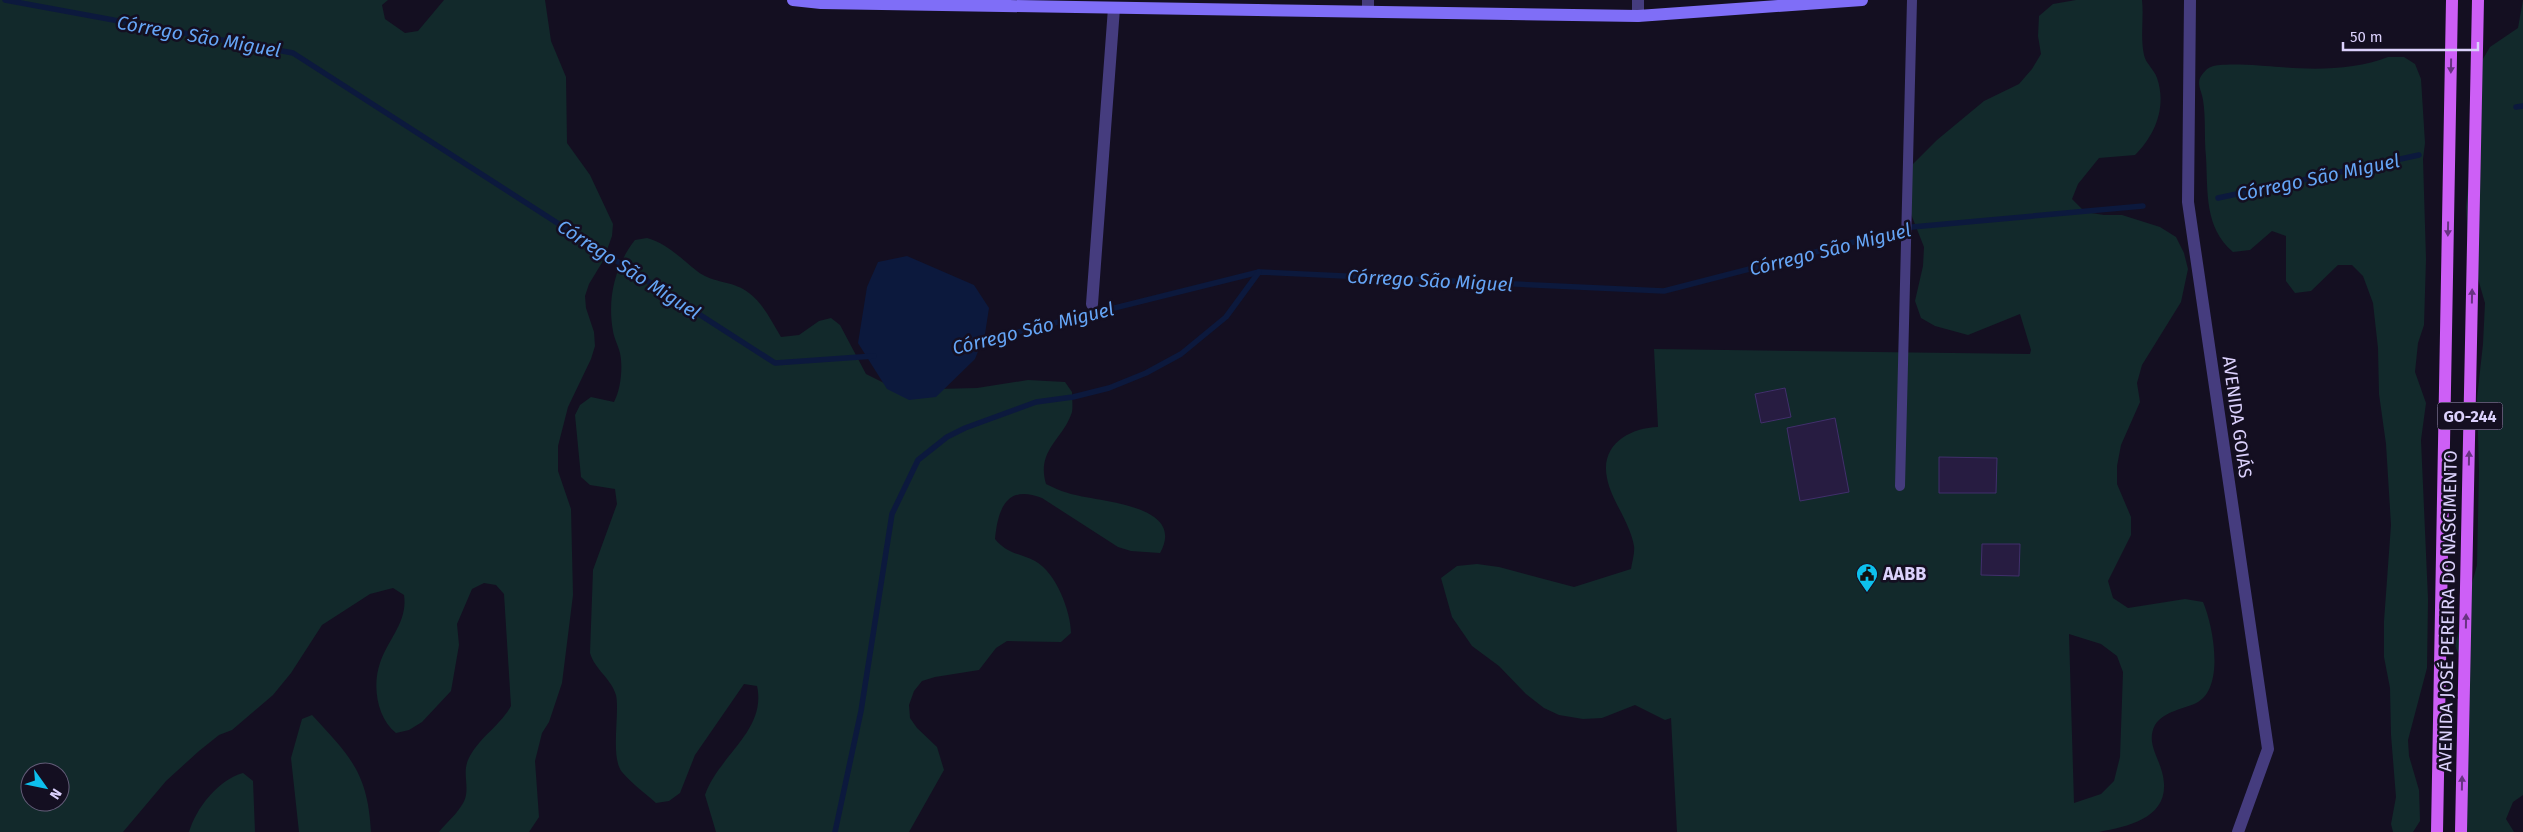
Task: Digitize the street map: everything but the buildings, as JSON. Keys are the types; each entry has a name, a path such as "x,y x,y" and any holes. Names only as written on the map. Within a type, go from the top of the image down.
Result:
{"main road":[{"name":"AVENIDA JOSÉ PEREIRA DO NASCIMENTO","path":"2437,832 2452,0"},
{"name":"AVENIDA JOSÉ PEREIRA DO NASCIMENTO","path":"2461,832 2478,0"}],"street":[{"path":"793,0 821,2 1091,4 1114,8 1368,6 1638,16 1862,0"},
{"path":"1638,0 1638,16"},
{"name":"AVENIDA GOIÁS","path":"2190,0 2188,202 2268,749 2238,832"},
{"path":"1092,304 1114,8"}],"lane":[{"path":"1900,486 1912,0"}],"green space":[{"path":"0,0 388,0 382,5 385,19 405,33 418,31 444,0 545,0 551,41 566,77 567,143 590,175 613,224 612,236 603,261 589,284 585,296 586,308 594,332 595,346 591,359 568,407 558,446 558,471 571,509 573,595 562,683 549,722 542,733 535,761 539,817 529,832 439,832 459,810 465,800 467,764 472,752 511,706 504,594 496,585 484,583 472,589 457,624 459,645 451,691 422,722 409,730 396,733 384,719 380,710 376,682 378,672 383,654 403,614 404,595 393,588 370,594 322,625 291,673 273,695 232,730 219,735 199,751 166,781 123,832 0,832"},
{"path":"2076,0 2142,0 2144,55 2156,75 2160,89 2160,110 2157,120 2148,139 2135,155 2099,158 2078,184 2072,199 2085,212 2122,215 2160,227 2176,237 2184,253 2188,269 2181,302 2142,365 2137,383 2140,402 2121,445 2117,466 2117,484 2131,517 2131,535 2108,581 2113,598 2128,608 2185,599 2203,602 2207,612 2213,640 2214,669 2212,683 2206,694 2198,702 2164,716 2155,725 2153,731 2152,743 2162,772 2164,787 2162,799 2156,809 2137,822 2099,832 1677,832 1671,718 1665,720 1635,705 1602,718 1583,719 1559,715 1544,708 1526,694 1499,666 1472,646 1452,617 1441,578 1457,566 1477,564 1499,567 1574,587 1631,569 1634,555 1632,537 1612,495 1606,466 1612,448 1619,440 1637,431 1658,427 1654,349 2030,354 2031,350 2020,314 1968,335 1935,326 1921,318 1915,301 1923,266 1924,247 1907,204 1911,166 1937,140 1984,101 2019,84 2032,69 2041,54 2038,36 2039,16 2053,4","holes":["2069,634 2101,644 2117,656 2123,672 2120,757 2114,781 2101,794 2074,803"]},
{"path":"2523,0 2523,795 2513,802 2506,819 2514,832 2462,832 2463,667 2455,645 2477,565 2479,471 2477,398 2485,303 2468,244 2466,207 2480,64 2490,47 2518,28"},
{"path":"2388,57 2404,57 2415,64 2421,79 2425,143 2423,159 2426,259 2424,325 2418,343 2415,372 2426,403 2421,440 2428,599 2427,668 2408,740 2409,756 2419,790 2420,821 2413,832 2393,832 2391,824 2396,797 2391,735 2390,688 2384,657 2384,621 2391,525 2386,444 2379,394 2378,348 2373,303 2363,276 2352,265 2338,265 2311,291 2295,293 2286,281 2286,236 2272,231 2250,250 2233,252 2224,242 2217,232 2209,208 2204,107 2199,83 2200,78 2209,68 2224,65 2306,69 2335,68 2349,67"},
{"path":"647,238 668,248 702,275 738,286 750,293 765,310 781,337 799,335 819,321 831,318 840,325 866,374 898,390 977,388 1028,380 1065,382 1072,392 1072,412 1068,422 1047,454 1044,472 1046,484 1068,493 1134,508 1150,514 1161,524 1165,536 1160,553 1131,551 1118,547 1042,498 1030,494 1020,494 1006,502 996,528 995,539 1004,548 1043,566 1061,593 1068,614 1071,633 1061,642 1007,641 996,648 979,670 922,681 914,691 909,705 910,718 917,728 937,747 944,770 909,832 716,832 705,795 711,781 740,743 755,717 758,702 757,686 744,684 695,755 680,793 669,801 656,803 622,772 618,765 616,695 611,684 595,664 590,653 593,570 617,504 615,489 590,485 581,477 575,415 580,405 591,397 614,402 620,384 621,365 620,353 611,319 614,283 622,260 635,240"},
{"path":"312,715 347,754 355,767 366,795 371,832 299,832 291,758 302,719"},
{"path":"243,773 253,781 255,832 189,832 197,814 209,796 225,782"}],"water":[{"path":"907,256 974,285 989,308 985,334 975,359 936,397 909,400 887,389 858,343 867,287 878,262"}],"waterway":[{"name":"Córrego São Miguel","path":"5,0 293,53 775,363 874,356"},
{"name":"Córrego São Miguel","path":"2516,107 2523,106"},
{"name":"Córrego São Miguel","path":"2218,198 2419,155"},
{"name":"Córrego São Miguel","path":"974,343 1259,272 1664,291 1912,227 2143,206"},
{"path":"835,832 861,711 892,514 918,460 947,437 965,428 1036,402 1073,397 1109,388 1146,373 1181,354 1226,317 1259,272"}],"place":[{"name":"AABB","path":"1867,593"}]}
